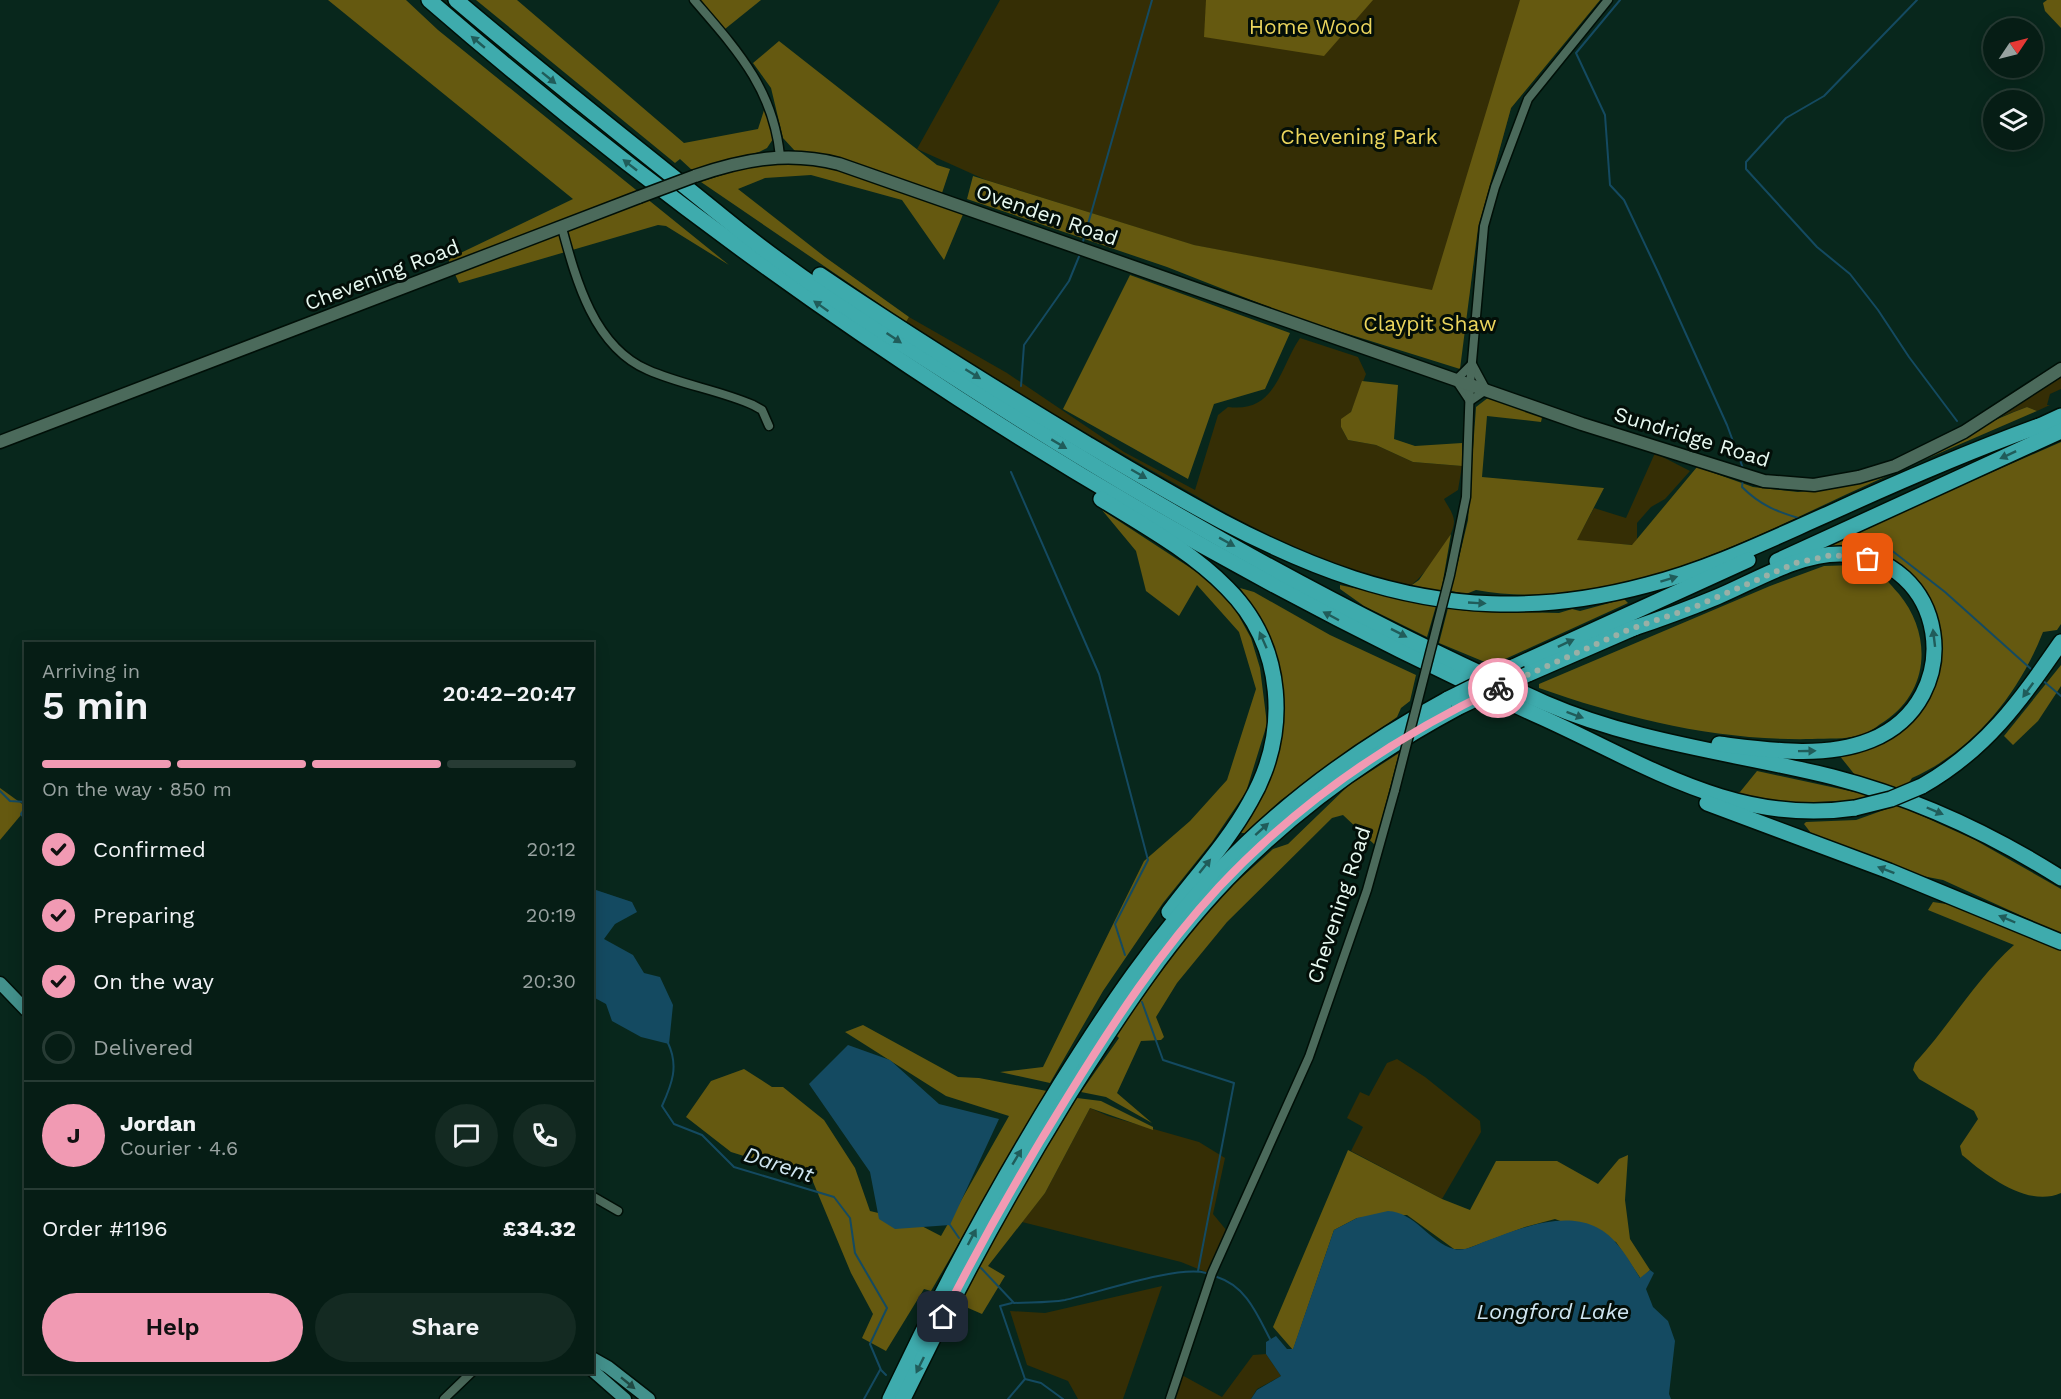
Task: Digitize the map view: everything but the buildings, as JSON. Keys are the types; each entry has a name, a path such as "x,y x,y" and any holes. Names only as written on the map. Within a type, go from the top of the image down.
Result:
{"highway":[{"path":"429,0 559,109 679,203 904,363 1041,451 1160,522 1306,603 1440,670 1723,798 1757,808 1792,812 1855,808 1922,786 1963,760 1997,728 2061,642"},
{"path":"456,0 591,112 761,246 896,340 1042,434 1182,517 1324,595 1480,674 1561,710 1635,734 1799,769 1887,793 1979,831 2061,878"},
{"path":"695,192 972,373 1195,506 1276,549 1325,570 1419,596 1491,603 1544,603 1590,598 1651,585 1727,558 1979,447 2039,426"},
{"path":"904,363 964,414 1135,520 1218,579 1249,615 1265,645 1272,666 1277,696 1276,726 1271,753 1259,787 1231,833 1163,921 1117,986 1092,1035"},
{"path":"890,1399 987,1208 1092,1035 1138,967 1171,925 1212,877 1258,832 1348,760 1513,668 2061,416"},
{"path":"903,1399 969,1268 1039,1143 1116,1020 1176,937 1240,866 1306,807 1453,703 1528,674 1628,630 2061,431"},
{"path":"1628,630 1692,608 1796,563 1841,554 1877,562 1908,582 1928,613 1935,639 1931,676 1914,709 1886,733 1858,745 1818,751 1787,751 1635,734"},
{"path":"1440,670 1527,718 1684,794 1930,887 2061,942"},
{"path":"882,1399 907,1364"}],"main road":[{"name":"Chevening Road","path":"0,442 695,176 746,160 780,156"},
{"name":"Ovenden Road","path":"780,156 801,156 839,164 1470,384"},
{"name":"Sundridge Road","path":"1470,384 1744,477 1785,484 1814,485 1842,481 1886,469 1964,432 2061,369"},
{"path":"0,983 24,1008"},
{"path":"594,1359 608,1367 649,1399"},
{"path":"594,1372 625,1399"}],"street":[{"path":"694,0 740,53 762,88 777,129 780,156"},
{"name":"Chevening Road","path":"1170,1399 1212,1273 1309,1057 1367,890 1395,790 1450,575 1466,497 1470,384 1484,226 1528,99 1608,0"},
{"path":"562,228 583,292 599,326 611,344 629,360 647,370 753,405 762,410 769,426"},
{"path":"1472,364 1486,390 1470,401 1456,380 1472,364"},
{"path":"594,1197 618,1211"},
{"path":"444,1399 470,1374"}],"green space":[{"path":"328,0 406,0 438,30 729,265 666,226 658,225 459,283 448,259 573,199"},
{"path":"476,0 517,0 684,143 758,129 765,107 775,136 767,148 759,152 693,171 680,159 675,163"},
{"path":"700,0 761,0 725,29"},
{"name":"Chevening Park","path":"1000,0 1600,0 1511,108 1478,228 1469,298 1193,245 986,180 917,149"},
{"name":"Home Wood","path":"1206,0 1373,0 1324,56 1204,37"},
{"name":"Claypit Shaw","path":"1520,0 1600,0 1511,108 1478,228 1460,369 1297,318 1167,267 967,199 973,176 1194,245 1432,290"},
{"path":"2047,0 2061,0 2061,28 2045,11 2043,3"},
{"path":"779,41 937,165 950,169 942,193 820,154 795,151 783,138 771,88 753,63"},
{"path":"762,162 817,163 964,212 944,260 902,200 811,175 765,178 738,189 825,257 909,317 906,322 701,182"},
{"path":"1130,275 1290,333 1265,389 1214,404 1188,479 1063,409"},
{"path":"909,317 1007,373 1124,452 1195,490 1218,415 1228,407 1244,407 1257,403 1266,396 1281,375 1300,338 1358,357 1366,374 1351,412 1341,427 1348,440 1376,445 1413,462 1462,466 1458,490 1444,499 1453,515 1453,528 1437,557 1409,587 1337,566 1252,528 1024,397 906,322"},
{"path":"2061,376 2061,389 2050,394 2047,405 2050,405 2037,411 2027,407 1997,418"},
{"path":"1362,381 1398,385 1394,439 1415,446 1462,443 1462,466 1413,462 1376,445 1348,440 1341,427 1341,419 1351,412"},
{"path":"1489,397 1543,413 1541,422 1487,416 1482,477 1604,488 1577,540 1632,545 1697,467 1753,487 1798,492 1840,486 2027,407 2037,411 1758,535 1666,571 1620,584 1572,592 1524,595 1476,590 1466,594 1451,591 1468,520 1476,407"},
{"path":"2061,442 2061,624 2057,630 2043,632 2021,677 2007,698 1974,736 1955,753 1912,778 1908,784 1896,788 1855,775 1839,755 1884,740 1903,728 1919,714 1931,696 1939,676 1942,653 1939,628 1930,600 1920,587 1827,547"},
{"path":"1655,453 1690,471 1665,499 1651,507 1637,523 1637,539 1633,545 1576,541 1594,508 1626,518"},
{"path":"1102,510 1209,580 1235,609 1251,638 1260,668 1267,724 1246,792 1212,842 1163,903 1103,991 1050,1083 1000,1072 1043,1067 1144,861 1190,821 1227,780 1256,689 1239,632 1197,585 1179,616 1146,591 1136,551"},
{"path":"1451,534 1441,592 1409,587 1419,580"},
{"path":"1854,565 1874,571 1888,581 1910,610 1921,644 1918,678 1911,694 1900,709 1864,734 1843,738 1777,739 1708,732 1639,718 1539,688 1539,684 1770,586 1824,566"},
{"path":"1340,585 1436,606 1427,637 1364,606 1340,589"},
{"path":"1240,588 1254,592 1330,635 1416,675 1410,701 1401,708 1397,717 1281,800 1245,833 1240,833 1272,771 1280,741 1284,710 1281,680 1273,650 1260,619"},
{"path":"1624,599 1628,603 1492,665 1439,643 1448,608 1467,611 1559,613 1572,609 1580,611"},
{"path":"2061,665 2061,686 2038,721 2013,745 2004,736"},
{"path":"1399,753 1375,845 1343,815 1332,818 1227,922 1177,983 1156,1017 1164,1037 1161,1040 1141,1041 1117,1093 1152,1123 1106,1097 1081,1092 1119,1038 1116,1035 1187,936 1233,885 1273,849 1288,844 1348,786"},
{"path":"1757,771 1873,796 1854,801 1817,805 1726,793 1740,792"},
{"path":"0,788 24,805 24,811 0,840"},
{"path":"1898,805 1975,840 2061,889 2061,1193 2035,1196 2021,1193 1995,1180 1962,1155 1960,1146 1978,1119 1974,1111 1919,1079 1913,1070 1915,1063 1987,973 2014,945 1928,910 1933,902 1953,905 2023,934 2033,921 1943,880 1912,874 1814,837 1804,824 1806,822 1856,820"},
{"path":"863,1025 958,1077 979,1078 1047,1091 931,1291 924,1289 886,1351 862,1338 873,1314 851,1273 811,1177 731,1152 686,1117 711,1081 744,1069 772,1087 783,1087 824,1120 855,1168 870,1211 912,1221 941,1236 1009,1116 946,1096 845,1032"},
{"path":"1397,1059 1425,1077 1480,1121 1481,1132 1442,1199 1351,1151 1363,1127 1347,1118 1360,1092 1369,1096 1387,1063"},
{"path":"1077,1098 1101,1101 1153,1127 1153,1130 1090,1108 1045,1193 988,1266 1005,1276 982,1314 959,1304 1033,1169"},
{"path":"1090,1108 1108,1116 1199,1142 1225,1158 1213,1214 1227,1231 1208,1273 1181,1262 1022,1222 1045,1193"},
{"path":"1348,1150 1442,1199 1470,1210 1496,1161 1557,1161 1598,1184 1619,1159 1628,1155 1625,1200 1630,1239 1650,1270 1641,1279 1616,1242 1555,1219 1525,1227 1466,1249 1454,1249 1407,1215 1357,1218 1334,1230 1293,1350 1273,1327"},
{"path":"1162,1286 1123,1399 1078,1399 1068,1381 1027,1365 1010,1311 1045,1313"},
{"path":"1266,1354 1281,1376 1257,1389 1251,1399 1173,1399 1180,1374 1222,1397 1253,1355"}],"water":[{"path":"594,889 632,902 637,912 615,924 604,939 633,955 644,973 660,977 673,1005 669,1044 641,1037 612,1021 606,1004 594,998"},
{"path":"848,1045 890,1060 939,1104 999,1119 950,1225 895,1229 879,1219 870,1172 809,1084"},
{"name":"Longford Lake","path":"1388,1211 1406,1216 1437,1240 1459,1250 1521,1229 1556,1221 1589,1224 1604,1231 1620,1248 1640,1278 1650,1270 1654,1273 1646,1289 1653,1307 1668,1321 1675,1341 1669,1394 1671,1399 1251,1399 1257,1390 1281,1376 1266,1354 1266,1342 1276,1336 1287,1349 1293,1349 1334,1230 1357,1218"}],"waterway":[{"path":"1082,245 1152,0"},
{"path":"1620,0 1576,53 1605,115 1610,185 1624,200 1658,272 1727,425 1744,471"},
{"path":"1917,0 1824,96 1786,118 1746,162 1746,169 1817,247 1850,274 1957,421"},
{"path":"1021,386 1024,345 1069,281 1080,254"},
{"path":"1011,472 1099,674 1148,860 1115,924 1125,955"},
{"path":"1743,479 1742,487 1755,499 1777,511 1802,519"},
{"path":"1853,533 1877,539 1945,592 2031,669"},
{"path":"2041,679 2061,696"},
{"name":"Darent","path":"0,791 10,801 24,802"},
{"name":"Darent","path":"24,809 21,814 24,818"},
{"path":"1142,1002 1163,1060 1234,1083 1198,1271"},
{"name":"Darent","path":"668,1043 674,1067 669,1090 662,1106 674,1124 702,1135 734,1167 834,1197 850,1218 855,1253 887,1308 870,1344 881,1370 886,1375"},
{"path":"950,1225 959,1238"},
{"path":"981,1268 1014,1303 1065,1300 1158,1276 1177,1273 1206,1273"},
{"path":"1217,1277 1236,1287 1250,1302 1270,1339"},
{"path":"1012,1303 1000,1306 1025,1379"},
{"path":"864,1399 880,1370"},
{"name":"Darent","path":"1008,1399 1025,1379 1041,1383 1063,1399"}],"way so far":[{"path":"1498,688 1628,630 1692,608 1796,563 1841,554 1868,559"}],"route":[{"path":"943,1317 1011,1191 1116,1020 1176,937 1219,887 1284,825 1352,772 1428,724 1498,688"}]}
